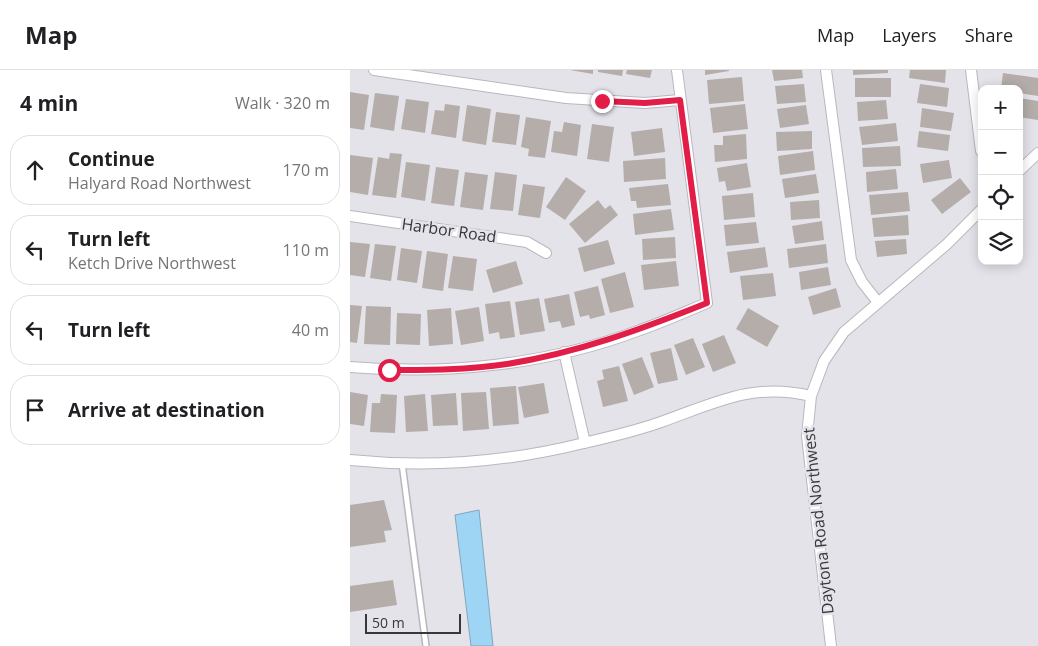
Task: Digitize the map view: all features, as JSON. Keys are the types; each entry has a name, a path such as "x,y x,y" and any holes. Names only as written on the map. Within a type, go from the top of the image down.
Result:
{"street":[{"path":"374,70 566,98 645,103 680,100"},
{"path":"350,367 389,370 448,370 507,364 564,352 638,331 707,303 677,70"},
{"path":"826,70 851,260 862,282 877,301"},
{"path":"971,70 978,130"},
{"path":"1023,167 1038,153"},
{"name":"Daytona Road Northwest","path":"831,646 807,436 811,396 824,361 844,332 877,301 947,244 978,213"},
{"name":"Harbor Road","path":"350,216 527,242 546,253"},
{"path":"564,352 585,443"},
{"path":"350,460 402,463 509,458 585,443 659,423 738,394 768,390 811,396"}],"lane":[{"path":"402,463 426,646"}],"water":[{"path":"479,510 493,646 471,646 455,515"}],"building":[{"path":"570,70 593,70 593,74"},
{"path":"598,70 623,70 622,76 598,72"},
{"path":"627,70 652,70 650,78 626,74"},
{"path":"705,70 729,70 729,71 705,75"},
{"path":"772,70 802,70 803,78 774,81"},
{"path":"853,70 888,70 888,73 853,75"},
{"path":"910,70 946,70 945,83 909,78"},
{"path":"1003,73 1038,78 1038,96 1023,94 1023,85 1002,85"},
{"path":"742,77 744,101 709,104 707,80"},
{"path":"855,78 891,78 891,97 855,97"},
{"path":"804,84 806,102 777,104 775,86"},
{"path":"920,84 949,88 947,107 917,103"},
{"path":"350,92 369,95 364,130 350,128"},
{"path":"375,93 399,96 394,131 370,127"},
{"path":"406,99 429,102 425,133 401,129"},
{"path":"1023,99 1038,101 1038,120 1023,118"},
{"path":"886,100 888,119 858,121 857,102"},
{"path":"445,104 460,106 456,138 431,134 435,110 444,111"},
{"path":"745,104 748,129 713,133 710,108"},
{"path":"467,105 491,109 486,145 462,141"},
{"path":"806,105 809,124 780,128 777,109"},
{"path":"922,108 954,113 951,131 920,127"},
{"path":"496,112 520,115 516,145 492,142"},
{"path":"526,117 551,121 545,158 528,156 529,149 521,147"},
{"path":"564,122 581,125 577,156 551,152 554,131 562,132"},
{"path":"896,123 898,141 862,145 859,127"},
{"path":"592,124 614,127 609,162 587,159"},
{"path":"662,128 665,152 634,156 631,132"},
{"path":"812,131 812,149 777,151 776,132"},
{"path":"919,131 950,135 948,151 917,147"},
{"path":"746,134 747,159 715,162 714,145 723,145 723,136"},
{"path":"900,146 901,166 863,167 862,148"},
{"path":"813,151 815,170 780,175 778,156"},
{"path":"390,153 402,154 396,198 372,195 378,157 389,159"},
{"path":"350,155 373,158 368,195 350,192"},
{"path":"665,158 666,179 624,182 623,161"},
{"path":"949,160 952,178 923,183 920,164"},
{"path":"406,162 430,165 425,201 401,197"},
{"path":"747,163 751,187 727,191 725,181 719,182 717,168"},
{"path":"436,167 459,170 454,206 431,203"},
{"path":"896,169 898,189 867,192 866,172"},
{"path":"465,172 488,175 483,210 460,207"},
{"path":"495,172 517,175 513,211 490,209"},
{"path":"816,174 819,193 785,198 782,179"},
{"path":"566,177 586,191 565,220 546,207"},
{"path":"960,178 971,192 942,214 931,200"},
{"path":"523,184 545,187 540,218 518,215"},
{"path":"668,184 671,205 637,208 636,201 631,201 629,188"},
{"path":"908,192 910,211 871,215 869,195"},
{"path":"753,193 755,217 724,220 722,196"},
{"path":"598,200 605,209 610,205 618,215 585,243 569,224"},
{"path":"819,200 820,218 791,220 790,202"},
{"path":"671,209 674,230 635,235 633,214"},
{"path":"908,215 909,235 874,237 872,218"},
{"path":"822,221 824,240 795,244 792,226"},
{"path":"756,222 759,243 726,246 724,225"},
{"path":"675,237 676,258 643,260 642,239"},
{"path":"906,239 907,254 877,257 875,241"},
{"path":"608,240 615,264 584,272 578,248"},
{"path":"350,242 370,244 365,277 350,275"},
{"path":"375,244 396,246 391,281 370,278"},
{"path":"826,244 828,263 789,268 787,249"},
{"path":"765,247 768,267 730,273 727,252"},
{"path":"401,248 422,251 417,283 397,280"},
{"path":"427,251 448,254 443,291 422,288"},
{"path":"453,256 477,259 473,291 448,288"},
{"path":"516,261 523,284 493,293 486,270"},
{"path":"676,261 679,286 644,290 641,265"},
{"path":"828,267 831,285 801,290 799,272"},
{"path":"625,272 634,307 610,313 601,279"},
{"path":"773,273 776,296 743,300 740,276"},
{"path":"598,286 605,315 590,319 589,315 580,317 574,292"},
{"path":"836,288 841,307 813,315 808,297"},
{"path":"569,294 575,325 562,328 560,321 549,323 544,299"},
{"path":"539,298 545,331 520,335 515,302"},
{"path":"510,301 515,337 500,339 499,332 489,334 485,304"},
{"path":"350,305 362,306 357,343 350,342"},
{"path":"366,306 391,307 390,345 364,344"},
{"path":"479,307 484,341 461,345 455,311"},
{"path":"451,308 453,344 429,346 427,310"},
{"path":"748,308 779,326 767,347 736,329"},
{"path":"397,313 421,314 420,345 396,344"},
{"path":"724,335 736,363 713,372 702,344"},
{"path":"693,338 705,367 686,375 674,345"},
{"path":"671,348 678,380 658,384 650,353"},
{"path":"642,357 654,387 634,395 622,364"},
{"path":"619,366 628,401 603,407 597,381 604,379 602,370"},
{"path":"544,383 549,413 524,418 518,387"},
{"path":"516,386 519,424 493,426 490,388"},
{"path":"350,392 368,395 364,426 350,424"},
{"path":"486,392 489,429 463,431 461,393"},
{"path":"456,393 458,425 433,426 431,395"},
{"path":"381,394 397,395 395,433 370,432 372,403 380,403"},
{"path":"425,394 428,431 406,432 404,396"},
{"path":"384,500 392,530 384,531 386,542 350,547 350,505"},
{"path":"393,580 397,605 350,612 350,586"}],"route":[{"path":"389,370 448,370 507,364 564,352 638,331 707,303 680,100 645,103 602,101"}]}
